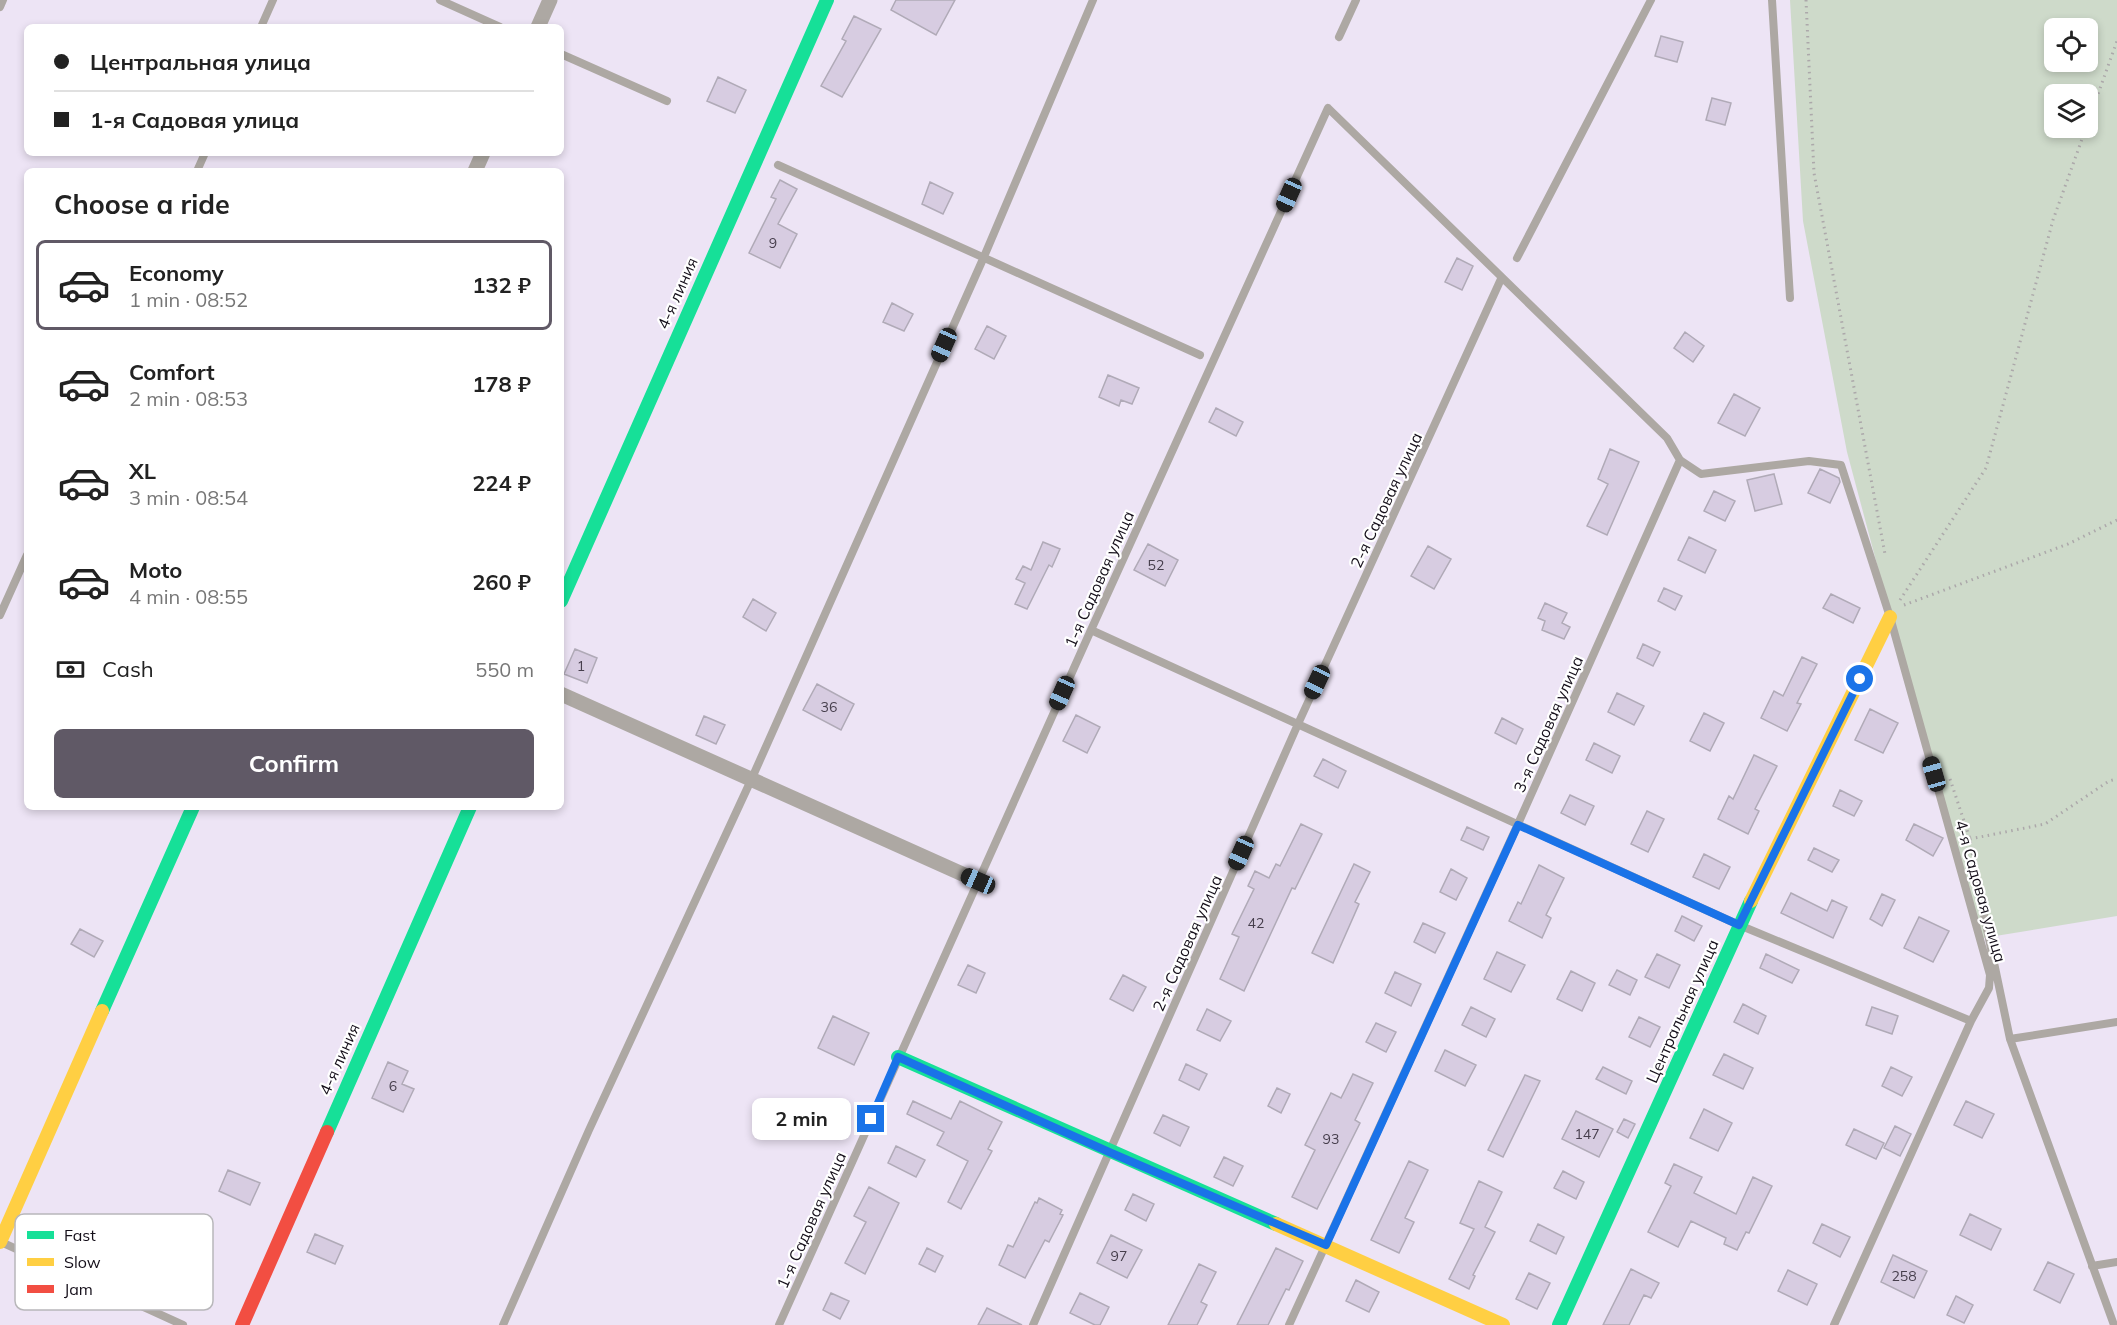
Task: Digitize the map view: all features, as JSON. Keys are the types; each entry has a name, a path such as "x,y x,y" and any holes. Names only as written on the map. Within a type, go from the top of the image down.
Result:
{"street":[{"path":"539,24 550,0"},
{"name":"4-я линия","path":"564,594 826,0"},
{"name":"Центральная улица","path":"1559,1325 1739,925 1890,617"},
{"path":"564,695 978,881"},
{"path":"0,1242 192,810"},
{"name":"4-я линия","path":"242,1325 469,810"},
{"path":"898,1057 1503,1325"}],"lane":[{"path":"0,7 3,0"},
{"path":"262,24 273,0"},
{"path":"440,0 493,24"},
{"path":"503,1325 589,1130 752,778 983,259 1093,0"},
{"path":"1339,37 1356,0"},
{"path":"1517,258 1652,0"},
{"path":"1772,0 1790,298"},
{"path":"564,55 667,101"},
{"name":"1-я Садовая улица","path":"779,1325 1090,630 1328,108 1501,279"},
{"path":"778,165 1200,355"},
{"path":"1501,279 1666,438 1680,460"},
{"name":"2-я Садовая улица","path":"1033,1325 1298,724 1501,279"},
{"name":"4-я Садовая улица","path":"1680,460 1701,474 1809,461 1841,465 1890,617 1990,975 1989,988 1971,1021 1834,1325"},
{"name":"3-я Садовая улица","path":"1289,1325 1518,825 1680,460"},
{"path":"0,615 24,562"},
{"path":"1090,630 1739,925 1971,1021"},
{"path":"1975,872 2010,1039 2114,1325"},
{"path":"2010,1039 2117,1022"},
{"path":"0,1242 15,1249"},
{"path":"2092,1266 2117,1262"},
{"path":"152,1310 183,1324"}],"path":[{"path":"1806,0 1814,173 1886,561"},
{"path":"2098,94 2117,41"},
{"path":"2082,138 2053,220 1986,468 1895,608 2068,544 2117,520"},
{"path":"1949,773 1970,839 1975,872"},
{"path":"1970,839 2045,824 2109,781 2117,779"}],"green space":[{"path":"1790,0 2117,0 2117,916 1977,939 1847,452 1803,221"}],"building":[{"path":"896,0 955,0 936,35 891,10"},
{"path":"854,16 881,29 842,97 821,86 846,41 842,39"},
{"path":"1661,36 1683,42 1677,62 1655,56"},
{"path":"718,77 746,90 735,113 707,101"},
{"path":"1712,98 1731,103 1725,125 1706,120"},
{"path":"780,180 797,189 778,224 797,234 780,268 749,253 776,199 771,197"},
{"path":"930,182 953,193 943,214 922,204"},
{"path":"1457,258 1473,266 1462,290 1445,282"},
{"path":"892,303 913,314 904,331 883,322"},
{"path":"987,326 1006,336 994,359 975,349"},
{"path":"1685,332 1704,346 1693,362 1674,348"},
{"path":"1108,375 1139,388 1132,404 1121,400 1119,406 1099,397"},
{"path":"1734,394 1760,408 1745,436 1718,423"},
{"path":"1216,408 1243,422 1236,436 1209,422"},
{"path":"1610,449 1639,462 1607,535 1587,526 1608,484 1598,479"},
{"path":"1820,469 1839,478 1840,482 1830,503 1808,493"},
{"path":"1774,474 1782,504 1755,511 1747,480"},
{"path":"1714,491 1735,501 1725,521 1704,511"},
{"path":"1689,537 1716,550 1705,573 1678,560"},
{"path":"1043,542 1060,549 1052,567 1049,565 1027,609 1015,604 1025,583 1016,579 1023,566 1031,570"},
{"path":"1148,544 1178,560 1165,586 1134,570"},
{"path":"1428,546 1451,559 1434,589 1411,576"},
{"path":"1664,588 1682,596 1675,610 1658,601"},
{"path":"1831,594 1860,608 1853,623 1823,608"},
{"path":"753,599 776,613 766,631 743,617"},
{"path":"1545,603 1567,613 1562,623 1570,627 1564,639 1542,630 1545,621 1538,618"},
{"path":"1643,644 1660,652 1653,666 1637,658"},
{"path":"575,649 597,658 587,683 564,674"},
{"path":"1802,657 1817,664 1797,703 1801,704 1787,731 1761,718 1774,691 1783,696"},
{"path":"817,684 854,704 841,730 803,710"},
{"path":"1617,693 1644,706 1634,725 1608,712"},
{"path":"1870,709 1898,723 1883,753 1855,740"},
{"path":"1704,713 1724,723 1710,751 1690,741"},
{"path":"1076,715 1100,727 1087,753 1063,741"},
{"path":"704,716 725,725 716,744 696,735"},
{"path":"1502,718 1523,729 1516,744 1495,733"},
{"path":"1594,743 1620,756 1612,773 1586,760"},
{"path":"1754,755 1777,766 1755,809 1759,811 1748,834 1718,819 1729,796 1733,799"},
{"path":"1323,759 1346,771 1338,788 1314,776"},
{"path":"1840,790 1862,801 1854,816 1833,806"},
{"path":"1570,795 1594,806 1585,825 1561,813"},
{"path":"1647,811 1664,819 1648,852 1631,844"},
{"path":"1301,824 1322,834 1295,889 1292,888 1244,991 1220,979 1239,937 1232,934 1254,889 1248,886 1255,871 1269,878 1276,864 1280,866"},
{"path":"1914,824 1943,838 1933,856 1906,840"},
{"path":"1467,827 1489,837 1483,850 1461,840"},
{"path":"1814,848 1839,860 1832,872 1808,860"},
{"path":"1704,854 1730,867 1719,889 1693,877"},
{"path":"1354,864 1370,872 1355,902 1359,904 1333,963 1312,953"},
{"path":"1539,865 1564,878 1546,915 1551,918 1542,938 1509,921 1518,902 1521,904"},
{"path":"1451,869 1467,878 1456,900 1440,892"},
{"path":"1791,893 1827,911 1832,900 1847,907 1833,938 1781,913"},
{"path":"1882,894 1895,900 1882,926 1870,919"},
{"path":"1682,916 1702,926 1694,941 1675,931"},
{"path":"1919,917 1949,931 1933,962 1904,948"},
{"path":"1423,923 1445,933 1435,953 1414,942"},
{"path":"80,929 103,941 94,957 71,944"},
{"path":"1497,952 1525,965 1511,992 1484,979"},
{"path":"1657,954 1680,965 1669,988 1645,977"},
{"path":"1766,954 1799,970 1792,983 1760,968"},
{"path":"968,965 985,973 976,993 958,985"},
{"path":"1617,970 1637,980 1630,995 1609,985"},
{"path":"1571,971 1595,983 1582,1011 1557,999"},
{"path":"1395,972 1421,984 1411,1006 1385,993"},
{"path":"1123,975 1146,987 1133,1011 1110,999"},
{"path":"1743,1004 1766,1016 1758,1034 1734,1022"},
{"path":"1471,1007 1495,1019 1486,1037 1462,1025"},
{"path":"1872,1007 1898,1016 1892,1034 1866,1025"},
{"path":"1207,1009 1231,1021 1220,1041 1197,1030"},
{"path":"833,1016 869,1033 854,1065 818,1048"},
{"path":"1639,1017 1660,1027 1650,1047 1629,1037"},
{"path":"1376,1023 1396,1032 1386,1052 1366,1042"},
{"path":"1445,1050 1476,1065 1465,1086 1435,1071"},
{"path":"1724,1054 1753,1068 1743,1089 1713,1075"},
{"path":"388,1062 408,1071 402,1084 414,1089 403,1112 372,1098"},
{"path":"1186,1064 1207,1074 1199,1090 1179,1080"},
{"path":"1603,1067 1632,1081 1626,1094 1596,1079"},
{"path":"1891,1067 1912,1077 1902,1096 1882,1086"},
{"path":"1353,1074 1373,1083 1355,1120 1360,1123 1317,1209 1292,1197 1315,1150 1305,1145 1331,1093 1341,1098"},
{"path":"1525,1075 1540,1081 1503,1157 1488,1150"},
{"path":"1277,1088 1290,1094 1281,1113 1268,1106"},
{"path":"913,1101 951,1119 960,1101 1002,1122 988,1149 992,1151 961,1209 948,1202 968,1161 937,1145 944,1132 907,1114"},
{"path":"1966,1101 1994,1114 1982,1138 1954,1125"},
{"path":"1704,1109 1732,1123 1718,1151 1690,1138"},
{"path":"1576,1111 1613,1129 1599,1157 1562,1139"},
{"path":"1163,1115 1189,1127 1180,1146 1154,1133"},
{"path":"1624,1119 1635,1124 1628,1138 1617,1132"},
{"path":"1895,1126 1911,1134 1900,1156 1884,1148"},
{"path":"1854,1129 1884,1143 1876,1159 1846,1145"},
{"path":"896,1146 925,1160 916,1177 888,1163"},
{"path":"1224,1157 1243,1166 1233,1186 1214,1177"},
{"path":"1409,1161 1428,1170 1405,1218 1414,1222 1399,1253 1371,1240"},
{"path":"1674,1164 1702,1177 1694,1193 1736,1214 1753,1177 1772,1186 1749,1233 1746,1232 1737,1250 1724,1244 1726,1238 1691,1221 1678,1247 1648,1232 1671,1186 1665,1183"},
{"path":"228,1170 260,1183 250,1205 219,1191"},
{"path":"1563,1171 1584,1182 1576,1199 1554,1188"},
{"path":"1479,1181 1502,1192 1485,1227 1495,1232 1473,1275 1475,1276 1469,1289 1449,1279 1474,1229 1460,1223"},
{"path":"869,1187 899,1203 865,1274 845,1263 866,1222 854,1216"},
{"path":"1133,1194 1154,1204 1146,1221 1125,1210"},
{"path":"1039,1198 1062,1210 1060,1214 1063,1215 1049,1242 1045,1240 1025,1278 999,1265 1008,1245 1013,1247"},
{"path":"1970,1214 2001,1229 1991,1250 1960,1235"},
{"path":"1538,1224 1564,1237 1556,1254 1530,1241"},
{"path":"1822,1224 1850,1237 1840,1257 1813,1243"},
{"path":"315,1234 343,1246 335,1264 307,1252"},
{"path":"1111,1235 1142,1250 1127,1278 1097,1263"},
{"path":"927,1248 943,1256 935,1272 919,1264"},
{"path":"1276,1248 1303,1261 1289,1290 1286,1289 1268,1325 1237,1325"},
{"path":"1893,1255 1927,1271 1914,1298 1881,1282"},
{"path":"2048,1262 2074,1274 2060,1303 2034,1290"},
{"path":"1199,1264 1216,1272 1201,1302 1207,1305 1197,1325 1168,1325"},
{"path":"1631,1269 1659,1283 1651,1298 1644,1295 1629,1325 1603,1325"},
{"path":"1788,1270 1817,1284 1807,1305 1778,1291"},
{"path":"1529,1273 1550,1283 1537,1309 1516,1299"},
{"path":"1356,1280 1379,1292 1369,1312 1346,1301"},
{"path":"831,1293 849,1301 840,1319 823,1310"},
{"path":"1080,1293 1109,1307 1100,1325 1095,1325 1070,1313"},
{"path":"1956,1296 1973,1305 1964,1323 1947,1315"},
{"path":"987,1308 1022,1325 978,1325"}],"traffic: fast":[{"path":"564,594 827,0"},
{"path":"102,1011 192,810"},
{"path":"327,1132 469,810"},
{"path":"1559,1325 1751,901"},
{"path":"898,1057 1276,1224"}],"traffic: slow":[{"path":"1751,901 1890,617"},
{"path":"0,1242 102,1011"},
{"path":"1276,1224 1503,1325"}],"traffic: jam":[{"path":"242,1325 327,1132"}],"route":[{"path":"871,1119 898,1057 1109,1152 1326,1245 1518,825 1739,925 1860,679"}]}
